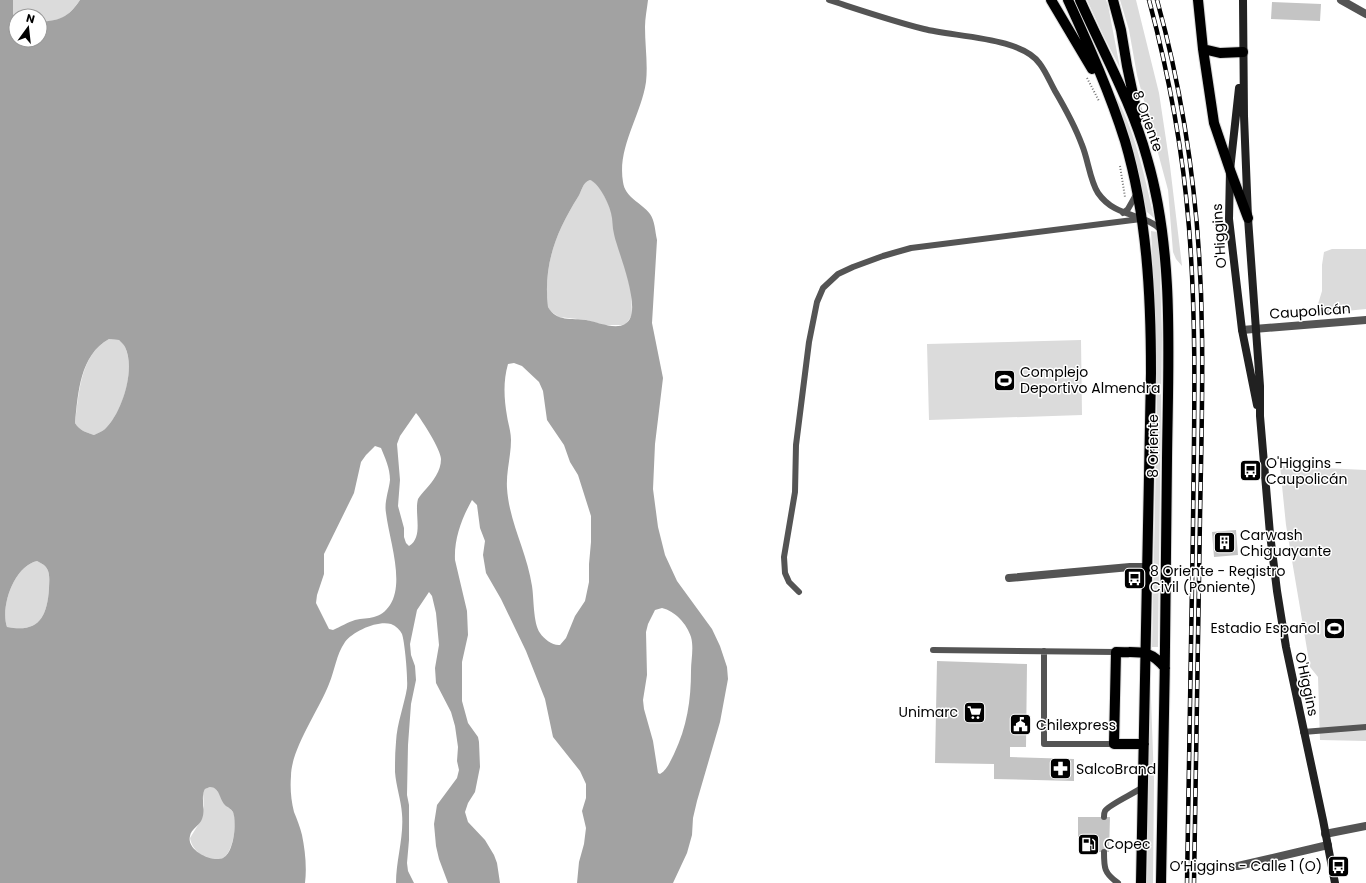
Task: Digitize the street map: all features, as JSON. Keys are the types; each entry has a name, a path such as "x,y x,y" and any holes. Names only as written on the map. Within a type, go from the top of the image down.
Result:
{"main road":[{"path":"1051,0 1108,94"},
{"name":"8 Oriente","path":"1068,0 1108,94 1125,142 1137,193 1147,262 1151,345 1142,883"},
{"name":"8 Oriente","path":"1080,0 1128,105 1148,159 1162,231 1168,321 1165,668 1161,883"},
{"path":"1113,0 1121,30 1127,66 1148,159"},
{"path":"1198,0 1214,124 1248,218"},
{"name":"O'Higgins","path":"1243,0 1244,116 1248,218 1260,386 1260,416 1274,570 1286,647 1335,883"},
{"path":"1204,49 1220,53 1243,52"},
{"name":"O'Higgins","path":"1243,52 1230,170 1229,219 1242,330 1260,416"},
{"path":"1144,744 1114,744 1116,652 1145,653 1153,655 1165,668"}],"street":[{"path":"1341,0 1366,14"},
{"name":"Caupolicán","path":"1242,330 1366,320"},
{"path":"1009,578 1130,567 1147,567"},
{"path":"1326,834 1366,826"},
{"path":"1238,866 1328,845"}],"lane":[{"path":"829,0 925,30 1002,43 1016,47 1030,54 1040,63 1072,120 1098,193 1113,208 1152,223 1162,231"},
{"path":"1123,213 1129,207 1137,193"},
{"path":"799,592 789,582 785,573 784,557 795,492 796,446 809,342 817,302 823,288 838,274 853,267 911,248 1141,219"},
{"path":"933,650 1116,652"},
{"path":"1044,651 1044,744 1114,744"},
{"path":"1303,732 1366,727"},
{"path":"1104,817 1104,812 1106,809 1134,794 1143,786"},
{"path":"1104,852 1104,866 1107,874 1118,883"}],"path":[{"path":"1085,76 1102,107"},
{"path":"1120,166 1125,197 1129,202 1129,207"}],"shaded area":[{"path":"0,0 13,0 13,8 8,8 8,48 48,48 48,21 63,17 72,11 80,0 648,0 645,27 647,68 646,82 626,144 622,169 624,187 630,196 652,217 657,240 652,323 663,378 655,444 653,489 658,527 665,555 677,581 712,629 727,667 728,679 720,722 697,801 693,818 692,835 687,853 673,883 577,883 579,862 584,844 586,828 582,811 586,798 586,784 580,771 553,737 545,699 526,651 501,599 486,573 483,555 485,541 480,528 477,505 472,500 459,528 455,552 455,560 467,611 468,635 462,662 462,701 468,723 478,737 480,767 475,792 468,803 465,812 468,822 485,840 494,855 497,863 500,883 448,883 439,859 434,824 437,805 457,778 459,770 455,726 451,712 436,683 435,668 439,645 436,613 432,596 429,592 417,610 410,644 411,655 415,666 416,680 411,704 408,745 407,795 409,805 409,840 407,863 408,871 414,883 396,883 402,823 395,772 395,750 398,728 407,688 407,677 402,634 395,626 386,623 366,627 354,634 345,642 331,679 300,742 292,765 291,794 294,812 301,832 304,847 306,865 305,883 0,883","holes":["590,180 597,185 608,204 612,216 614,234 628,281 632,308 630,318 621,326 611,326 586,320 560,317 551,312 548,307 547,277 553,249 563,223 587,181","109,339 119,340 125,347 129,367 126,390 117,413 105,429 94,435 81,430 75,423 79,387 82,376 86,365 99,346","514,363 522,366 539,382 543,391 547,420 564,445 570,462 578,475 591,516 589,582 585,601 575,616 566,638 560,645 546,640 538,629 535,617 530,573 514,525 508,501 507,482 511,440 505,397 506,370 508,364","416,413 435,442 441,459 440,468 436,476 418,499 418,524 416,537 414,542 409,546 404,537 404,528 398,506 400,480 397,444 400,436","375,446 381,448 386,459 390,476 386,509 395,560 396,585 394,596 390,605 378,616 355,620 333,630 329,629 316,603 324,574 324,554 354,493 361,462","37,561 47,568 49,574 49,589 46,608 39,621 33,625 26,628 7,627 5,619 7,599 16,579 29,564","662,608 676,615 687,627 692,645 690,692 685,724 671,760 660,774 658,773 653,741 643,700 647,675 646,632 655,610","210,787 216,789 226,806 233,812 235,823 234,837 230,850 223,858 213,859 201,854 192,846 190,841 191,834 202,819 205,789"]},
{"path":"13,0 80,0 71,11 63,17 48,21 48,8 13,8"},
{"path":"1087,0 1106,0 1120,68 1105,39"},
{"path":"1120,0 1136,0 1159,93 1170,166 1182,266 1176,259 1173,252 1168,190 1137,75 1129,30"},
{"path":"1112,89 1133,136 1154,218 1147,212 1128,132"},
{"path":"590,180 593,181 602,191 611,210 631,291 632,315 626,324 622,325 604,325 586,320 559,317 550,311 548,307 547,277 553,249 563,223 584,185"},
{"path":"1151,231 1157,232 1159,242 1162,334 1158,647 1152,647 1157,405 1156,330"},
{"path":"1332,249 1366,249 1366,309 1315,314 1322,291 1322,265 1324,252"},
{"path":"109,339 119,340 125,347 128,356 128,379 126,391 117,413 105,429 94,435 81,430 75,423 78,399 83,376 92,355 99,346"},
{"name":"Complejo Deportivo Almendra","path":"1081,340 1082,415 929,420 927,344"},
{"name":"Estadio Español","path":"1280,466 1366,470 1366,741 1320,740 1318,677 1310,667 1286,525"},
{"path":"37,561 47,568 49,577 48,599 43,615 39,621 26,628 7,627 5,619 7,599 11,588 22,571 29,564"},
{"path":"1150,671 1154,781 1153,883 1147,883"},
{"path":"214,787 216,789 226,805 233,812 235,822 234,836 227,855 223,858 217,859 206,858 197,852 191,843 190,838 198,825 204,806 203,794 205,789"}],"building":[{"path":"1272,2 1321,4 1320,21 1271,19"},
{"name":"Carwash Chiguayante","path":"1236,530 1238,555 1214,557 1212,532"},
{"path":"937,661 1027,664 1026,747 1010,747 1010,757 1074,759 1074,781 994,779 994,764 935,763"},
{"path":"1078,817 1110,817 1109,852 1078,852"}],"railway":[{"path":"1149,0 1163,56 1179,142 1192,265 1194,452 1187,883"},
{"path":"1157,0 1177,82 1184,124 1195,208 1201,293 1202,404 1194,883"}],"place":[{"name":"Complejo Deportivo Almendra","path":"1005,380"},
{"name":"O'Higgins - Caupolicán","path":"1251,471"},
{"name":"Carwash Chiguayante","path":"1225,543"},
{"name":"8 Oriente - Registro Civil (Poniente)","path":"1135,579"},
{"name":"Estadio Español","path":"1335,628"},
{"name":"Unimarc","path":"974,712"},
{"name":"Chilexpress","path":"1020,725"},
{"name":"SalcoBrand","path":"1061,769"},
{"name":"Copec","path":"1089,844"},
{"name":"O’Higgins - Calle 1 (O)","path":"1338,866"}]}
